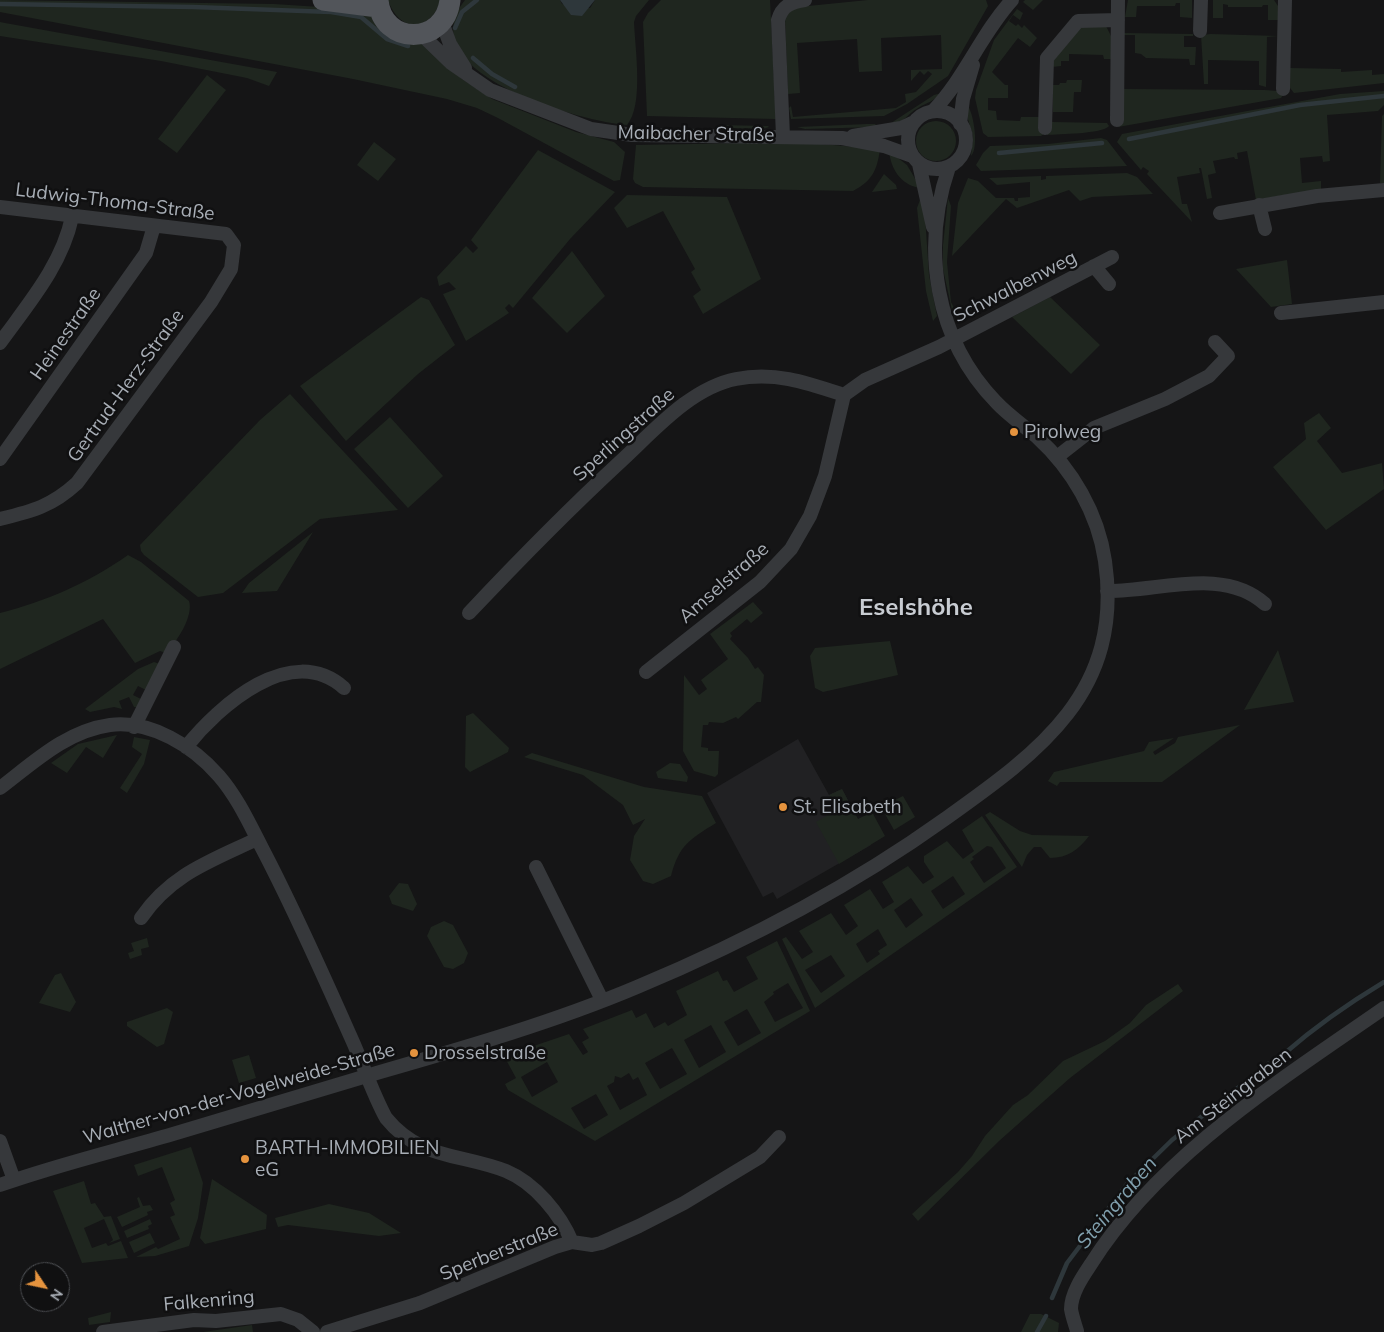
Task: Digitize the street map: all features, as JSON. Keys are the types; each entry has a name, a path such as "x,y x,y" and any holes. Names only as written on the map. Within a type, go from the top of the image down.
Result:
{"main road":[{"path":"323,0 378,3 390,26 405,33 422,34 432,30 442,22 447,15 450,0"}],"street":[{"path":"783,136 778,20 780,14 789,4 805,0"},
{"path":"1116,120 1118,0"},
{"path":"1200,31 1201,0"},
{"path":"1283,89 1285,0"},
{"path":"934,111 950,92 1007,2"},
{"path":"1045,128 1046,60 1049,54 1078,20 1118,20"},
{"name":"Maibacher Straße","path":"442,22 450,44 471,77"},
{"name":"Maibacher Straße","path":"422,34 451,63 505,97 567,121 605,132 670,136 842,138 884,146 915,160"},
{"path":"960,124 963,99 978,50"},
{"path":"934,111 948,114 960,124 964,131 965,146 958,160 949,167 933,169 915,160 907,139 914,122 926,113 934,111"},
{"name":"Maibacher Straße","path":"842,138 892,130 914,122"},
{"name":"Walther-von-der-Vogelweide-Straße","path":"915,160 935,240"},
{"name":"Walther-von-der-Vogelweide-Straße","path":"0,1185 504,1035 602,1000 718,951 800,909 928,832 1018,764 1062,723 1085,686 1102,638 1108,606 1104,554 1097,526 1072,476 1057,457 1035,435 1004,410 978,383 952,340 941,303 936,277 935,240 942,193 949,167"},
{"path":"1220,213 1317,196 1384,190"},
{"path":"1259,205 1264,230"},
{"name":"Ludwig-Thoma-Straße","path":"0,207 226,234"},
{"path":"0,343 48,277 68,236 72,217"},
{"name":"Heinestraße","path":"0,459 146,253 154,226"},
{"name":"Gertrud-Herz-Straße","path":"0,519 38,510 61,498 77,483 216,294 231,269 234,245 226,234"},
{"name":"Schwalbenweg","path":"952,340 1112,257"},
{"name":"Schwalbenweg","path":"1094,266 1109,284"},
{"path":"1281,313 1384,302"},
{"path":"844,394 865,380 952,340"},
{"path":"1057,457 1094,428 1165,400 1209,376 1228,356 1215,342"},
{"name":"Sperlingstraße","path":"469,613 589,491 670,417 702,393 737,379 774,376 788,378 844,394"},
{"name":"Amselstraße","path":"646,672 760,582 791,549 810,516 825,476 844,394"},
{"path":"1107,591 1211,584 1244,590 1265,604"},
{"path":"134,727 174,647"},
{"path":"186,747 211,718 231,700 267,681 292,673 317,673 334,679 344,688"},
{"path":"0,788 68,738 111,725 134,727 156,732 186,747 220,777 237,802 257,839 305,933 386,1118 400,1134 434,1153 494,1167 515,1176 542,1197 558,1214 572,1242"},
{"path":"141,918 175,880 193,869 257,839"},
{"path":"536,867 602,1000"},
{"name":"Am Steingraben","path":"1080,1332 1071,1308 1078,1286 1103,1246 1136,1204 1223,1123 1384,1008"},
{"name":"Sperberstraße","path":"327,1332 420,1303 572,1242 592,1245 601,1243 663,1214 760,1157 779,1137"},
{"path":"0,1141 14,1180"},
{"name":"Falkenring","path":"103,1332 194,1320 216,1321 281,1314 298,1320 313,1332"}],"shaded area":[{"path":"0,0 274,4 366,10 423,44 462,79 492,99 576,132 614,142 625,152 620,180 614,181 477,108 447,99 353,79 0,12"},
{"path":"388,0 441,0 430,19 414,25 399,19"},
{"path":"465,0 560,0 562,4 590,8 595,0 649,0 636,16 634,22 637,90 632,116 627,125 573,114 539,103 506,88 478,71 459,50 453,26"},
{"path":"560,0 595,0 582,16 571,15"},
{"path":"661,0 770,0 776,119 647,116 643,22 648,13"},
{"path":"868,0 986,0 988,6 948,76 907,104 884,116 791,119 789,108 791,106 793,117 896,108 906,102 905,94 916,92 932,74 928,71 924,75 920,71 911,81 911,70 942,69 941,35 881,38 882,71 859,72 857,39 797,43 800,93 788,94 785,18 792,9"},
{"path":"1025,0 1043,0 1033,10 1023,2"},
{"path":"1128,0 1192,0 1192,18 1180,17 1180,3 1176,3 1175,6 1137,6 1136,17 1125,17"},
{"path":"1213,0 1274,0 1278,6 1278,20 1268,20 1268,5 1263,5 1262,7 1228,7 1228,5 1223,4 1223,18 1213,18"},
{"path":"1017,9 1023,13 1020,20 1013,15 1009,21 1016,26 1018,24 1022,28 1024,25 1037,38 1030,47 1018,38 992,72 1005,85 1008,85 1008,98 988,98 988,110 996,111 997,120 1020,121 1021,117 1039,117 1044,134 1041,136 988,137 983,133 975,98 976,90 994,40"},
{"path":"0,22 277,72 269,86 247,78 161,61 0,36"},
{"path":"1106,26 1111,36 1111,59 1104,59 1103,55 1069,54 1069,61 1061,61 1061,66 1052,67 1052,62 1080,27"},
{"path":"1124,33 1193,34 1193,36 1184,36 1184,47 1196,47 1195,65 1190,65 1189,59 1146,58 1141,54 1135,53 1135,35 1124,35"},
{"path":"1201,35 1278,36 1267,37 1266,87 1259,85 1259,61 1208,60 1208,84 1204,84"},
{"path":"1290,68 1341,69 1341,72 1372,70 1372,75 1384,74 1384,83 1294,93 1290,88"},
{"path":"207,75 226,90 177,153 158,139"},
{"path":"1067,80 1082,80 1081,92 1074,92 1073,112 1053,112 1053,85 1066,83"},
{"path":"1123,89 1265,90 1277,91 1283,95 1281,98 1118,127"},
{"path":"1384,91 1384,105 1378,111 1327,115 1330,161 1323,162 1322,156 1300,158 1302,183 1321,181 1321,189 1256,200 1247,151 1237,153 1238,159 1234,157 1213,161 1216,173 1208,175 1212,198 1207,199 1201,168 1199,168 1200,173 1177,177 1182,204 1187,204 1192,222 1147,174 1149,171 1143,167 1141,170 1117,142 1122,134 1340,94"},
{"path":"941,93 899,122 891,123 934,95"},
{"path":"968,106 975,131 975,146 971,156 973,136 967,116"},
{"path":"1384,114 1384,183 1380,183 1382,116"},
{"path":"940,121 947,124 953,130 956,141 955,149 947,158 940,161 932,161 925,158 917,149 916,137 919,130 928,122"},
{"path":"1052,122 1107,123 1109,126 1098,131 1047,135 1046,130 1052,129"},
{"path":"875,124 878,127 805,129 797,127"},
{"path":"717,125 769,127 763,129 723,128"},
{"path":"1101,138 1107,140 1127,166 981,171 976,165 990,146 1048,144"},
{"path":"374,142 396,159 378,181 357,165"},
{"path":"821,144 880,149 875,169 869,179 853,191 643,187 635,183 633,179 636,145"},
{"path":"538,150 615,192 570,239 513,308 509,304 505,308 509,313 466,341 443,294 456,289 449,282 439,286 437,277 466,246 473,253 478,248 471,240"},
{"path":"889,151 907,165 919,188 907,183 898,175 894,170"},
{"path":"1127,173 1137,177 1153,194 1092,197 1080,201 1069,190 1017,208 1006,199 952,256 958,203 968,178 978,181 996,198 1014,198 1015,201 1018,201 1018,198 1030,197 1030,182 997,185 989,178 1041,176 1041,180 1046,179 1046,176"},
{"path":"884,174 896,185 897,189 872,192"},
{"path":"627,195 727,197 761,279 703,314 693,296 701,290 691,272 695,269 663,211 627,228 614,208"},
{"path":"921,197 924,201 929,275 937,316 933,321 926,291 917,208"},
{"path":"948,198 951,206 947,262 951,302 956,312 953,315 943,269 943,245"},
{"path":"572,251 605,296 567,333 532,298"},
{"path":"1287,260 1292,304 1271,307 1236,269"},
{"path":"421,297 429,300 455,345 418,374 346,441 300,386"},
{"path":"1050,297 1100,345 1071,374 1012,317"},
{"path":"290,394 398,510 320,519 223,593 198,597 144,555 140,545 260,420"},
{"path":"1319,413 1331,428 1317,441 1342,473 1382,463 1384,489 1326,530 1273,467 1306,439 1304,423"},
{"path":"390,417 443,476 408,508 354,449"},
{"path":"313,532 277,591 242,593 249,583"},
{"path":"128,555 141,562 189,601 190,607 187,621 175,643 166,653 160,651 135,663 103,619 0,669 0,613 34,603 67,590 98,574"},
{"path":"753,602 763,613 751,623 747,619 730,633 732,636 730,639 748,658 755,669 758,667 764,675 761,702 757,702 738,719 736,717 723,723 709,722 708,725 703,725 701,747 708,748 708,751 719,751 718,774 715,777 694,771 683,751 684,675 699,695 707,689 701,680 728,659 710,634"},
{"path":"890,641 898,675 823,692 815,688 810,656 815,648"},
{"path":"1278,650 1294,702 1244,710"},
{"path":"154,662 160,664 146,690 138,686 133,695 141,699 137,707 134,707 129,697 119,701 122,709 114,707 90,712 85,709 138,669"},
{"path":"473,713 509,748 508,752 470,772 465,767 466,716"},
{"path":"1240,725 1162,782 1060,782 1057,786 1048,781 1054,772 1144,751 1149,742 1174,738 1153,752 1155,755 1175,743 1178,737"},
{"path":"117,735 103,758 86,747 67,773 51,763 78,744"},
{"path":"134,737 150,740 144,764 127,793 120,788 142,754 132,747"},
{"name":"St. Elisabeth","path":"798,739 829,795 842,789 871,845 777,899 773,892 763,897 707,793"},
{"path":"532,753 644,787 702,796 716,823 687,844 674,865 671,876 653,884 643,881 630,860 634,836 645,819 633,825 623,805 583,775 524,757"},
{"path":"670,763 680,764 688,777 687,782 658,778 656,772"},
{"path":"842,789 858,819 872,812 885,836 839,864 816,822 837,810 829,795"},
{"path":"903,796 915,817 894,830 881,807"},
{"path":"990,812 1020,831 1032,835 1089,836 1072,852 1056,858 1050,858 1041,847 1034,847 1027,855 1022,867 985,815"},
{"path":"982,816 1017,867 815,1008 782,939 786,937 802,959 813,952 799,931 831,913 846,935 858,926 844,905 870,889 883,909 894,902 882,882 908,866 923,884 934,877 924,862 924,856 947,841 963,859 974,851 962,830","holes":["987,846 992,847 1006,868 984,883 970,862 974,859 972,857","953,876 965,894 943,909 931,891","911,898 923,915 906,928 894,910","878,929 887,945 878,951 880,954 867,963 856,944","831,955 845,976 821,993 805,970"]},
{"path":"399,883 408,884 417,904 413,911 392,904 389,896"},
{"path":"444,921 453,925 468,953 464,963 453,969 444,967 427,936 431,927"},
{"path":"147,938 149,947 141,949 142,955 130,959 128,953 134,951 131,943"},
{"path":"777,941 810,1011 595,1141 508,1090 505,1084 516,1078 504,1056 569,1034 583,1055 588,1052 582,1042 589,1038 583,1029 632,1010 636,1018 646,1013 654,1028 665,1022 668,1026 687,1015 676,991 718,971 723,981 727,980 734,992 758,979 746,957","holes":["788,983 803,1008 775,1022 764,1002 774,994 773,992","747,1009 761,1033 738,1046 724,1022","711,1025 726,1052 699,1068 684,1040","672,1048 687,1074 660,1089 645,1063","547,1062 558,1082 532,1097 521,1077","629,1073 633,1080 638,1077 647,1095 620,1110 607,1086 614,1082 615,1076 621,1078","596,1094 608,1115 584,1129 571,1108"]},
{"path":"61,973 76,1002 70,1012 39,1003 55,975"},
{"path":"1178,984 1183,991 1070,1078 999,1141 918,1221 912,1214 958,1172 972,1156 985,1136 1013,1105 1028,1095 1063,1061 1105,1041 1130,1023 1146,1005"},
{"path":"167,1008 173,1012 164,1044 157,1047 127,1026 127,1022"},
{"path":"249,1055 256,1078 239,1083 232,1060"},
{"path":"191,1147 203,1183 198,1218 189,1246 155,1256 136,1257 156,1247 158,1249 180,1239 170,1217 175,1215 170,1203 175,1200 162,1167 138,1176 134,1165"},
{"path":"212,1179 267,1215 266,1229 205,1244 200,1238"},
{"path":"84,1181 91,1204 95,1203 104,1217 111,1216 120,1239 109,1243 113,1240 104,1219 84,1228 92,1248 106,1243 108,1246 121,1241 128,1258 82,1263 53,1191"},
{"path":"139,1197 143,1206 150,1205 153,1210 147,1212 148,1215 122,1227 117,1217 140,1207 137,1198"},
{"path":"329,1204 369,1213 401,1233 379,1236 288,1225 278,1227 275,1218"},
{"path":"150,1219 152,1224 148,1226 149,1229 127,1238 124,1231"},
{"path":"150,1233 155,1243 134,1253 129,1242"},
{"path":"111,1312 110,1322 89,1325 88,1318"},
{"path":"1030,1314 1041,1314 1059,1323 1058,1332 1021,1332"},
{"path":"252,1325 253,1332 203,1332"}],"waterway":[{"path":"455,28 462,12 477,0"},
{"path":"0,4 193,7 331,12 361,17 387,39 408,46"},
{"path":"473,58 492,74 515,87"},
{"path":"1129,139 1300,105 1384,96"},
{"path":"999,153 1102,143"},
{"name":"Steingraben","path":"1285,1053 1333,1015 1384,982"},
{"name":"Steingraben","path":"1052,1298 1067,1263 1127,1184 1172,1140 1268,1064"},
{"name":"Steingraben","path":"1037,1332 1046,1316"}],"place":[{"name":"Pirolweg","path":"1014,432"},
{"name":"St. Elisabeth","path":"783,807"},
{"name":"Drosselstraße","path":"414,1053"},
{"name":"BARTH-IMMOBILIEN eG","path":"245,1159"}],"district":[{"name":"Eselshöhe","path":"916,608"}]}
